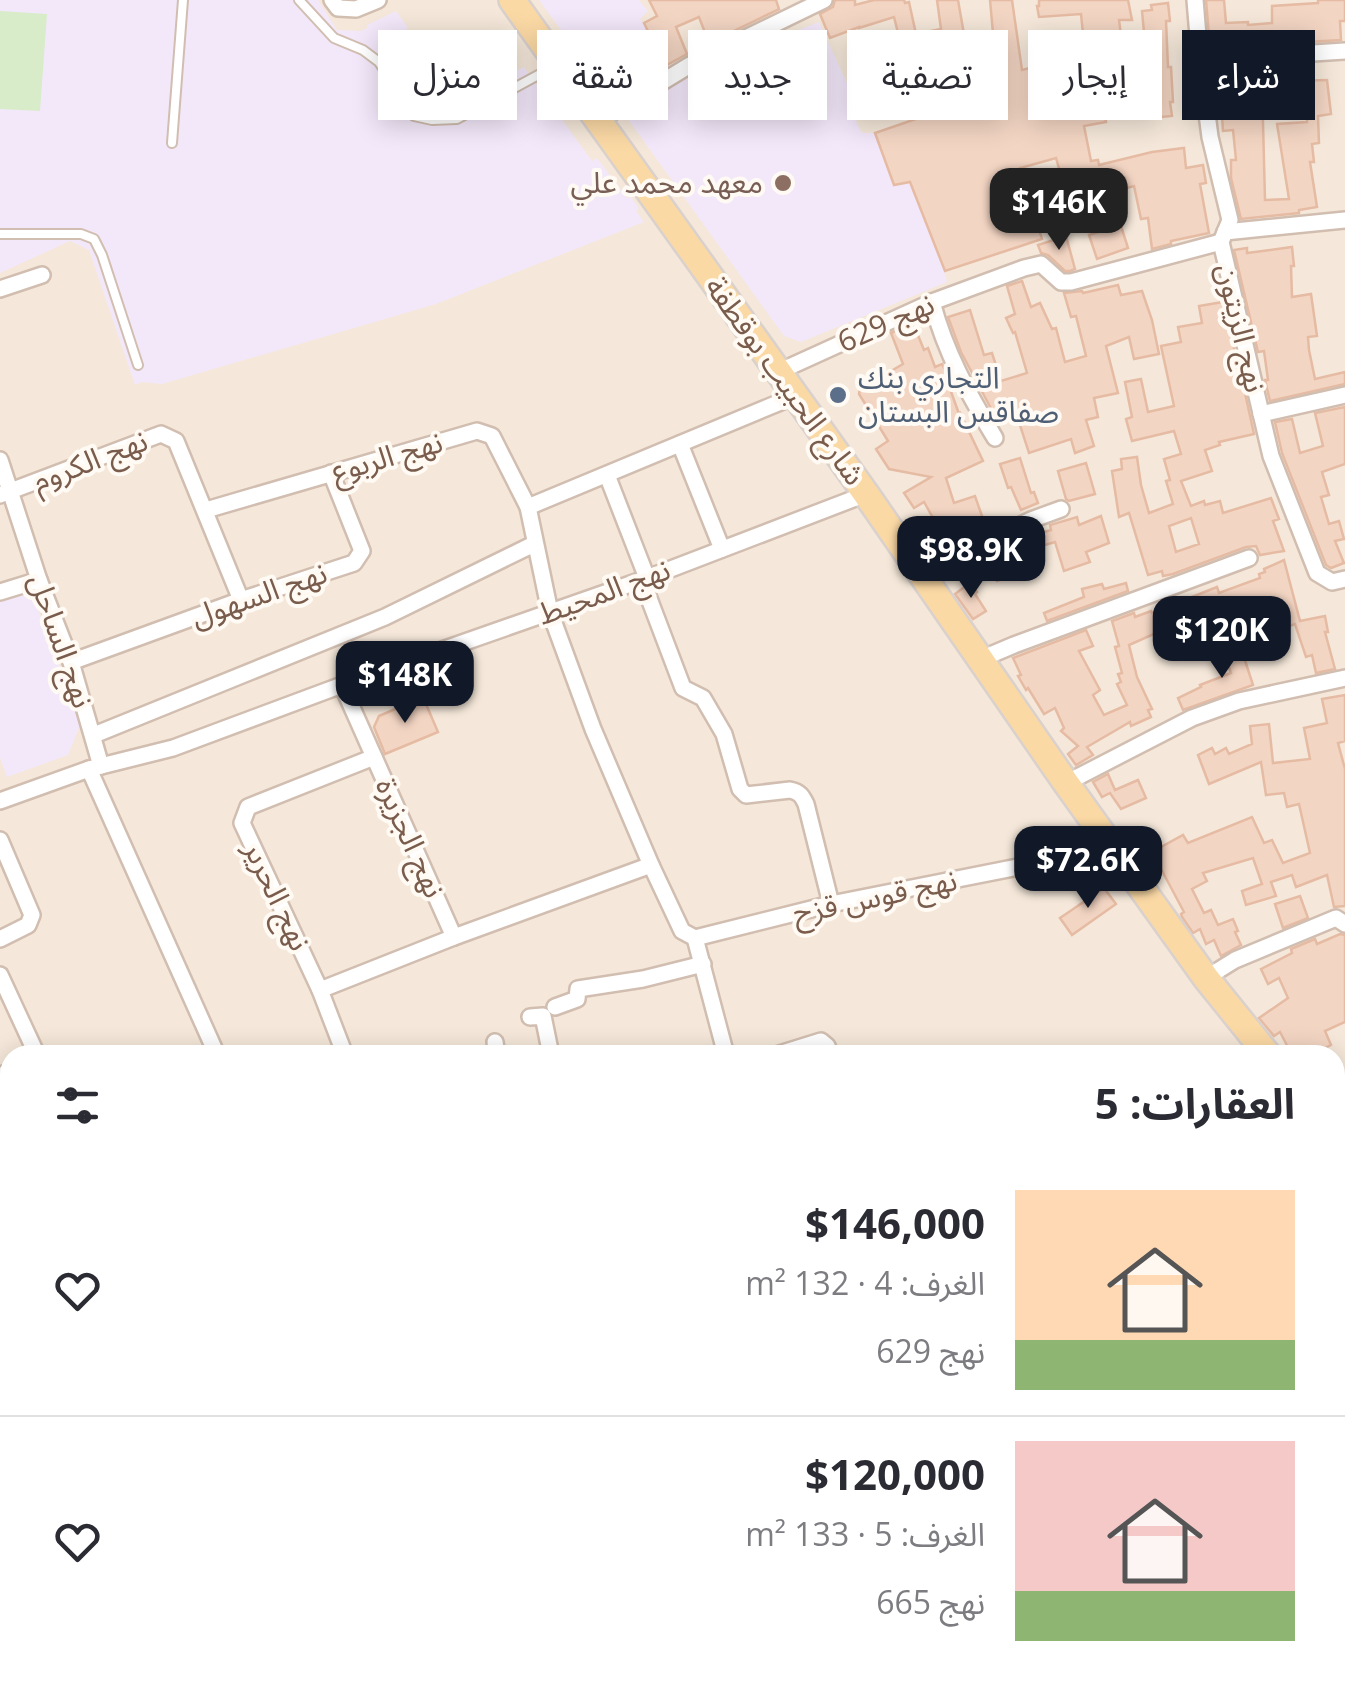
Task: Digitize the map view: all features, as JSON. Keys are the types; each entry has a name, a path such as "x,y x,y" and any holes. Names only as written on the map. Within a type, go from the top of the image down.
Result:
{"main road":[{"name":"شارع الحبيب بوقطفة","path":"512,0 537,35"},
{"name":"شارع الحبيب بوقطفة","path":"598,121 1206,978 1260,1045"}],"street":[{"path":"332,0 338,8 356,10 378,0"},
{"path":"598,121 690,64 824,0"},
{"name":"نهج الزيتون","path":"1195,0 1198,30"},
{"path":"1315,53 1345,51"},
{"name":"نهج الزيتون","path":"1208,120 1230,220 1224,237 1271,456 1317,573 1338,581"},
{"path":"1224,237 1345,220"},
{"name":"نهج 629","path":"778,372 932,302 1024,268 1041,264 1062,282 1070,282 1224,237"},
{"path":"0,289 42,274"},
{"path":"932,302 962,385 995,438"},
{"path":"1261,414 1345,395"},
{"path":"528,507 795,396"},
{"name":"نهج الربوع","path":"206,510 477,431 492,436 528,507 550,612 594,730 682,931 695,938"},
{"name":"نهج الكروم","path":"6,492 161,434 176,441 240,600"},
{"path":"680,444 722,549"},
{"name":"نهج الساحل","path":"0,460 6,492 71,662 94,735 95,767 211,1045"},
{"name":"نهج السهول","path":"71,662 354,563 362,550 331,473"},
{"path":"608,475 683,688 703,698 724,734 740,789 746,795 790,790 802,795 831,904"},
{"name":"نهج المحيط","path":"1,798 95,767 173,748 645,579 866,494"},
{"path":"921,574 1030,520 1061,509"},
{"path":"94,735 385,617 534,544"},
{"path":"981,660 1248,558"},
{"path":"0,592 40,580"},
{"path":"1066,782 1192,718 1238,701 1345,678"},
{"name":"نهج الجزيرة","path":"342,685 454,937"},
{"name":"نهج الحرير","path":"341,1045 320,990 242,824 248,807 374,757"},
{"path":"0,840 32,916 28,925 0,939"},
{"name":"نهج قوس قزح","path":"695,938 831,904 1114,848"},
{"path":"320,990 651,865"},
{"path":"1206,978 1235,960 1336,918 1345,924"},
{"path":"695,938 723,1045"},
{"path":"556,1007 578,998 578,989 643,979 702,964"},
{"path":"0,975 32,1045"},
{"path":"530,1018 543,1016 549,1045"}],"lane":[{"path":"172,143 183,0"},
{"path":"300,0 334,38 379,62 414,116 458,119 537,76"},
{"path":"0,234 81,234 94,239 138,365"}],"shaded area":[{"path":"0,0 1345,0 1345,1045 0,1045"},
{"path":"0,0 318,0 337,30 361,31 396,11 408,28 378,30 378,120 517,120 517,70 524,67 537,85 537,120 562,120 592,161 597,158 627,198 631,197 644,222 436,304 162,384 135,385 89,250 70,241 0,273"},
{"path":"539,0 639,0 648,11 640,19 648,30 561,30"},
{"name":"معهد محمد علي","path":"819,22 823,30 799,30"},
{"name":"معهد محمد علي","path":"827,40 847,83 847,120 857,120 862,133 875,133 910,182 947,282 801,342 784,336 629,120 668,120 668,85 688,73 688,120 827,120"},
{"path":"24,592 34,599 81,723 68,755 7,777 0,758 0,599"}],"green space":[{"path":"0,11 47,14 40,111 0,109"}],"building":[{"path":"649,0 776,0 779,9 736,30 704,30 699,17 676,27 687,54 668,64 668,30 647,30 644,23 657,16"},
{"path":"835,0 855,0 855,5 874,0 904,0 909,2 915,30 897,30 894,17 830,38 820,14 833,7"},
{"path":"937,0 958,0 963,30 936,30 941,29"},
{"path":"990,0 1012,0 1022,70 1028,68 1028,120 1106,120 1084,126 1091,161 1098,160 1099,165 1184,148 1186,168 1203,165 1206,183 1200,184 1209,233 1152,249 1148,218 1141,219 1134,186 1127,188 1125,178 1116,177 1065,189 1056,158 1020,168 1042,239 945,271 910,182 894,185 875,133 913,120 1008,120 1008,30 993,30"},
{"path":"1039,0 1128,0 1132,20 1119,20 1120,30 1083,30 1081,14 1039,17 1037,6"},
{"path":"1206,0 1224,0 1226,23 1248,25 1272,23 1272,6 1345,0 1341,40 1315,42 1315,30 1208,30"},
{"path":"1168,3 1170,21 1166,21 1172,116 1162,117 1162,30 1144,30 1142,11 1152,10 1151,5"},
{"path":"1315,80 1327,80 1331,114 1318,116 1319,143 1312,144 1314,162 1310,162 1317,207 1299,213 1241,219 1231,178 1231,160 1236,160 1233,130 1223,131 1222,120 1263,120 1265,200 1289,199 1277,124 1315,120"},
{"path":"1121,226 1128,248 1097,259 1089,235"},
{"path":"1066,236 1075,269 1070,271 1041,253 1038,245"},
{"path":"1292,247 1292,297 1311,294 1317,336 1308,337 1315,379 1345,372 1345,384 1270,401 1264,351 1258,352 1234,250 1247,248 1247,253"},
{"path":"1022,281 1031,307 1040,303 1052,329 1056,328 1065,362 1086,356 1076,316 1071,317 1064,293 1118,285 1121,295 1142,291 1159,354 1134,359 1129,337 1106,346 1118,393 1094,398 1098,417 1086,420 1094,446 1075,453 1071,439 1029,453 1015,410 995,416 961,352 948,317 970,310 984,355 992,353 1001,381 1027,373 1015,332 1006,318 1015,314 1007,286"},
{"path":"1223,302 1236,357 1238,385 1243,384 1254,434 1219,442 1220,445 1205,450 1212,471 1181,481 1191,506 1220,501 1223,513 1271,498 1279,519 1273,521 1284,551 1260,555 1256,546 1246,547 1173,574 1163,576 1162,571 1148,575 1129,513 1119,517 1112,471 1122,469 1121,459 1137,457 1149,513 1173,504 1164,459 1181,454 1174,431 1132,441 1126,419 1132,417 1125,382 1141,379 1148,412 1174,406 1161,346 1181,342 1178,327 1202,323 1199,306","holes":["1191,518 1199,544 1176,552 1169,526"]},
{"path":"913,323 935,367 942,364 959,414 983,461 946,478 954,503 975,496 982,516 949,528 952,533 940,540 933,527 937,525 924,502 914,508 904,493 931,477 889,469 876,449 888,441 859,394 860,389 903,364 891,333"},
{"path":"1345,407 1345,464 1322,472 1329,495 1321,497 1329,524 1339,521 1344,539 1335,541 1344,563 1331,568 1326,565 1282,453 1275,422 1292,419 1300,453 1323,446 1315,413"},
{"path":"1020,458 1038,503 1021,510 1000,464"},
{"path":"1086,463 1095,494 1069,501 1058,471"},
{"path":"1101,516 1109,543 1086,552 1090,562 1064,571 1055,542 1021,552 1027,571 997,581 992,567 963,583 957,570 1025,536 1051,530 1050,525 1077,517 1079,525"},
{"path":"1284,560 1300,621 1325,616 1335,669 1316,673 1312,655 1306,657 1295,624 1253,638 1242,606 1202,621 1200,614 1178,622 1181,630 1167,635 1165,629 1129,645 1137,677 1152,709 1148,710 1151,717 1131,726 1130,722 1087,747 1093,755 1076,765 1068,754 1078,746 1061,731 1064,728 1055,708 1044,714 1026,690 1013,658 1086,630 1093,646 1079,651 1100,690 1093,695 1104,715 1127,705 1117,684 1121,682 1118,674 1122,673 1112,621 1134,613 1135,617 1152,613 1217,587 1219,593 1260,578 1264,569"},
{"path":"1126,583 1128,591 1047,621 1044,613 1084,597 1082,589"},
{"path":"967,585 977,592 986,611 973,619 955,594"},
{"path":"1240,645 1253,685 1183,710 1178,698 1231,673 1223,650"},
{"path":"1345,695 1345,741 1338,743 1345,769 1345,906 1334,907 1327,875 1296,887 1292,875 1271,882 1276,896 1246,905 1242,891 1262,884 1253,858 1203,873 1207,881 1192,889 1204,913 1211,910 1218,925 1233,919 1238,931 1235,932 1241,945 1221,956 1214,940 1206,944 1200,929 1193,933 1182,917 1184,912 1152,852 1183,835 1188,843 1252,817 1264,843 1272,840 1283,863 1310,853 1299,804 1287,807 1284,793 1266,795 1261,762 1209,784 1198,755 1212,748 1215,754 1226,748 1229,754 1252,744 1250,726 1269,724 1273,763 1310,759 1304,728 1327,723 1322,699"},
{"path":"423,697 438,732 385,754 374,727 379,716"},
{"path":"1108,774 1115,790 1138,780 1146,798 1121,809 1110,793 1102,797 1093,782"},
{"path":"1104,888 1116,904 1072,935 1060,918"},
{"path":"1300,896 1308,918 1283,928 1275,904"},
{"path":"1345,935 1345,1022 1325,1031 1331,1045 1287,1045 1280,1032 1274,1036 1259,1018 1288,998 1279,978 1268,984 1261,969 1292,953 1291,949 1315,939 1317,944"}],"place":[{"name":"معهد محمد علي","path":"783,183"},
{"name":"التجاري بنك صفاقس البستان","path":"838,395"}]}
